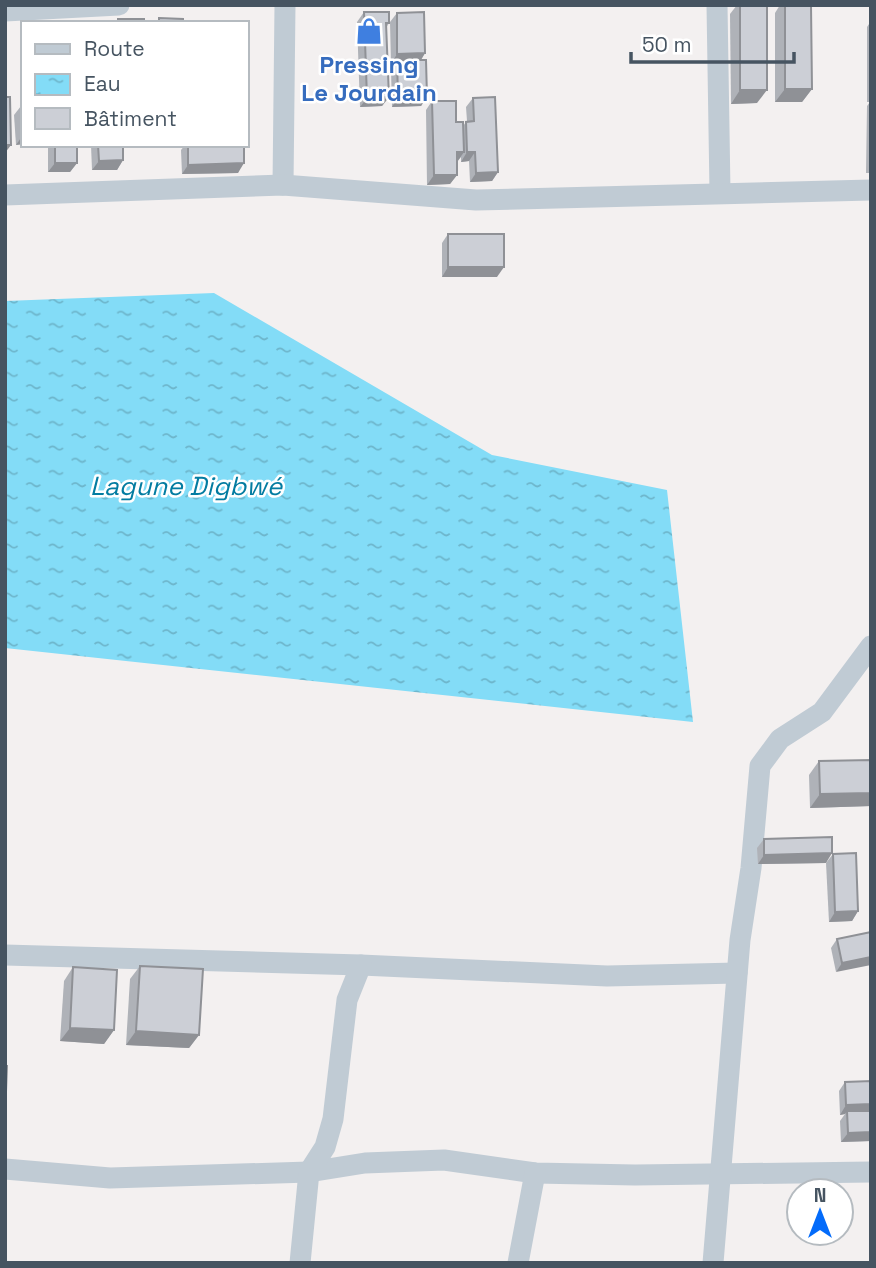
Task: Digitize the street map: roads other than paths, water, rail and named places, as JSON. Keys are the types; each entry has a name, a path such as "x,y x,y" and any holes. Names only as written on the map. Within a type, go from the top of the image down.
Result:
{"street":[{"path":"5,11 120,5"},
{"path":"283,185 285,5"},
{"path":"717,5 720,192"},
{"path":"5,195 283,185 476,200 871,190"},
{"path":"713,1263 737,973 751,868 760,766 780,739 822,712 871,646"},
{"path":"5,955 361,965 607,976 737,973"},
{"path":"300,1263 309,1172 326,1147 333,1119 347,1000 361,965"},
{"path":"5,1168 110,1178 309,1172 365,1163 444,1160 535,1173 635,1175 871,1172"},
{"path":"518,1263 535,1173"}],"water":[{"name":"Lagune Digbwé","path":"214,293 492,455 667,490 693,722 5,648 5,301"}],"place":[{"name":"Pressing Le Jourdain","path":"369,31"}]}
